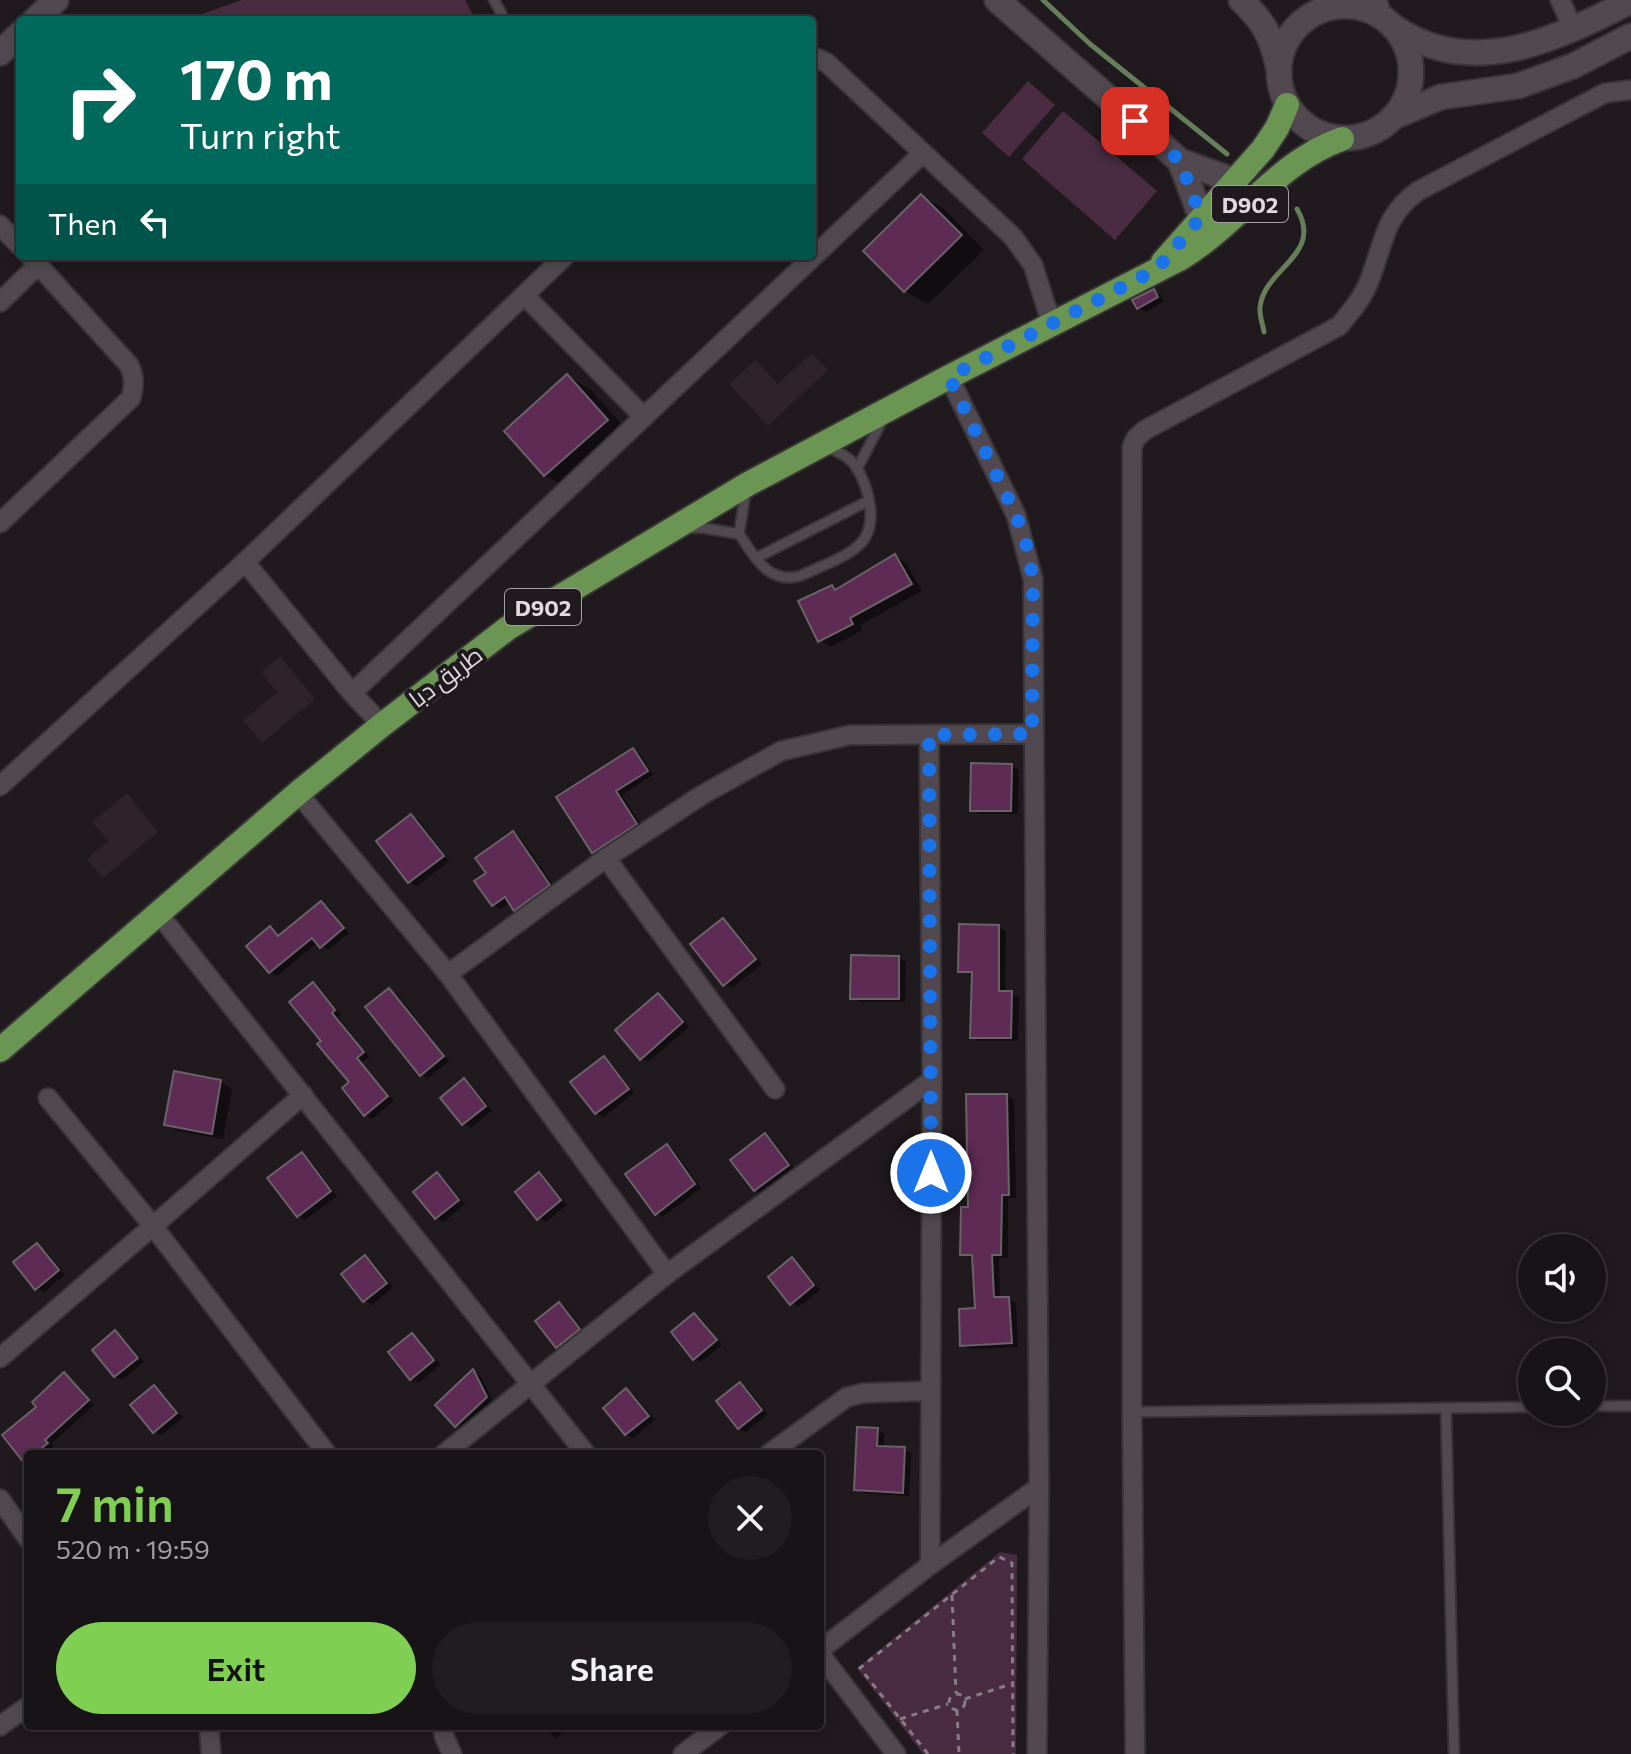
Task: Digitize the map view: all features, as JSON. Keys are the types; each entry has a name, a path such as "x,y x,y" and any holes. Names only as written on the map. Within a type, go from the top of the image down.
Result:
{"main road":[{"path":"39,16 56,0"},
{"path":"997,0 1180,161 1235,181"},
{"path":"1241,0 1258,16 1271,37 1279,70"},
{"path":"1294,0 1326,7 1356,7 1384,15 1431,47 1472,55 1498,52 1574,30 1631,1"},
{"path":"1326,7 1303,21 1290,35 1282,52 1279,84 1287,105 1301,122 1320,134 1342,139 1361,137 1393,117 1441,97 1518,86 1573,66 1631,36"},
{"path":"1384,15 1404,43 1410,62 1410,82 1404,100 1393,117"},
{"path":"0,53 16,38"},
{"path":"1573,66 1631,54"},
{"name":"طريق دبا","path":"1209,225 1235,181 1271,139 1287,105"},
{"name":"طريق دبا","path":"0,1050 298,793 508,628 748,484 1157,269 1209,225 1300,160 1342,139"},
{"path":"1180,161 1209,225"}],"street":[{"path":"1560,0 1574,30"},
{"path":"816,58 827,63 1024,249 1033,265 1052,325"},
{"path":"1135,1754 1132,447 1145,430 1339,326 1360,300 1368,284 1387,224 1403,202 1418,191 1605,93 1631,90"},
{"path":"816,254 923,153"},
{"path":"0,225 16,242"},
{"path":"0,302 34,260 134,374 131,398 0,523"},
{"path":"0,786 245,562 561,260"},
{"path":"352,693 810,260"},
{"path":"524,295 644,417"},
{"path":"949,377 1016,515 1027,547 1033,579 1039,1487 1037,1754"},
{"path":"245,562 382,725"},
{"path":"448,974 606,858 702,795 781,751 850,735 1032,734"},
{"path":"929,735 932,1080 930,1565"},
{"path":"298,793 448,974 667,1274"},
{"path":"606,858 775,1089"},
{"path":"158,913 583,1450"},
{"path":"449,1450 667,1274 932,1080"},
{"path":"0,1358 303,1095"},
{"path":"48,1098 153,1226 324,1450"},
{"path":"774,1450 847,1397 864,1393 929,1391"},
{"path":"824,1649 930,1565 1039,1487"},
{"path":"0,1499 24,1533"},
{"path":"824,1657 896,1754"},
{"path":"0,1726 24,1709"},
{"path":"209,1730 211,1754"},
{"path":"443,1730 452,1754"},
{"path":"683,1754 715,1730"}],"lane":[{"path":"857,469 888,411"},
{"path":"748,484 741,509 739,534 767,572 792,578 857,547 869,529 871,515 857,469 837,451 819,447"},
{"path":"756,558 868,501"},
{"path":"668,530 704,528 739,534"},
{"path":"1606,1406 1631,1406"},
{"path":"1132,1412 1518,1407"},
{"path":"1446,1408 1454,1754"}],"path":[{"path":"928,1754 860,1668 999,1557 1012,1563 1013,1754"},
{"path":"952,1595 956,1693"},
{"path":"965,1699 1037,1676"},
{"path":"956,1693 965,1699"},
{"path":"948,1704 950,1697 956,1693"},
{"path":"957,1710 965,1705 965,1699"},
{"path":"900,1719 948,1704"},
{"path":"948,1704 957,1710"},
{"path":"957,1710 959,1754"}],"shaded area":[{"path":"242,0 465,0 474,16 196,16"},
{"path":"1028,81 1055,105 1009,157 982,133"},
{"path":"1063,111 1157,191 1115,240 1022,159"},
{"path":"812,353 828,370 768,426 729,384 756,360 778,384"},
{"path":"280,656 315,699 262,743 243,720 277,692 261,672"},
{"path":"127,793 158,832 103,878 87,859 108,841 92,822"},
{"path":"1000,1552 1017,1555 1016,1754 923,1754 857,1668"}],"building":[{"path":"921,194 962,235 904,292 863,251"},
{"path":"1154,289 1158,297 1137,309 1132,300"},
{"path":"567,374 608,420 544,476 504,431"},
{"path":"895,554 912,584 850,618 853,624 818,642 798,601 832,585 835,590"},
{"path":"633,748 648,771 616,791 637,824 592,853 556,797"},
{"path":"971,763 1012,764 1011,811 970,811"},
{"path":"411,814 444,856 408,883 376,841"},
{"path":"513,831 550,885 514,911 505,897 492,906 474,881 486,873 475,858"},
{"path":"321,901 344,928 320,948 312,938 269,973 246,946 270,926 278,936"},
{"path":"723,918 756,959 723,986 690,944"},
{"path":"959,924 999,925 999,991 1012,991 1011,1038 970,1038 972,972 958,972"},
{"path":"851,955 899,956 899,999 850,999"},
{"path":"313,982 335,1010 332,1013 364,1052 357,1058 388,1096 364,1116 342,1088 349,1082 317,1044 321,1041 289,1002"},
{"path":"389,988 444,1056 420,1076 365,1007"},
{"path":"658,993 683,1022 640,1060 615,1030"},
{"path":"604,1056 629,1089 595,1114 570,1082"},
{"path":"174,1071 221,1080 212,1134 164,1125"},
{"path":"464,1078 486,1106 462,1125 440,1098"},
{"path":"966,1094 1007,1094 1009,1195 1002,1195 1001,1255 992,1255 994,1297 1009,1297 1012,1343 960,1346 959,1309 975,1308 972,1255 960,1255 961,1207 968,1207"},
{"path":"765,1133 789,1165 754,1191 730,1160"},
{"path":"667,1144 695,1184 655,1215 625,1174"},
{"path":"302,1152 331,1191 297,1217 267,1178"},
{"path":"437,1172 459,1200 435,1219 413,1192"},
{"path":"539,1172 561,1200 537,1220 515,1192"},
{"path":"37,1243 59,1270 35,1290 13,1262"},
{"path":"365,1255 387,1283 363,1302 341,1274"},
{"path":"792,1257 814,1285 790,1305 768,1277"},
{"path":"559,1302 580,1329 556,1348 535,1321"},
{"path":"694,1313 717,1340 693,1360 671,1332"},
{"path":"115,1330 138,1358 114,1377 92,1350"},
{"path":"412,1333 434,1360 410,1380 388,1352"},
{"path":"473,1369 487,1397 455,1427 435,1405"},
{"path":"64,1372 89,1400 45,1440 48,1443 40,1450 24,1450 24,1463 2,1435 36,1407 32,1402"},
{"path":"740,1382 762,1410 738,1429 716,1401"},
{"path":"154,1385 177,1413 153,1433 130,1405"},
{"path":"626,1388 649,1416 625,1435 603,1408"},
{"path":"857,1427 878,1428 877,1446 905,1447 903,1493 854,1490"}],"waterway":[{"path":"1043,0 1090,44 1227,154"},
{"path":"1264,332 1260,310 1264,293 1298,250 1303,238 1303,225 1297,209"}],"route":[{"path":"931,1173 929,735 1032,734 1033,579 1027,547 1016,515 949,377 1157,269 1201,217 1180,161 1135,121"}]}
